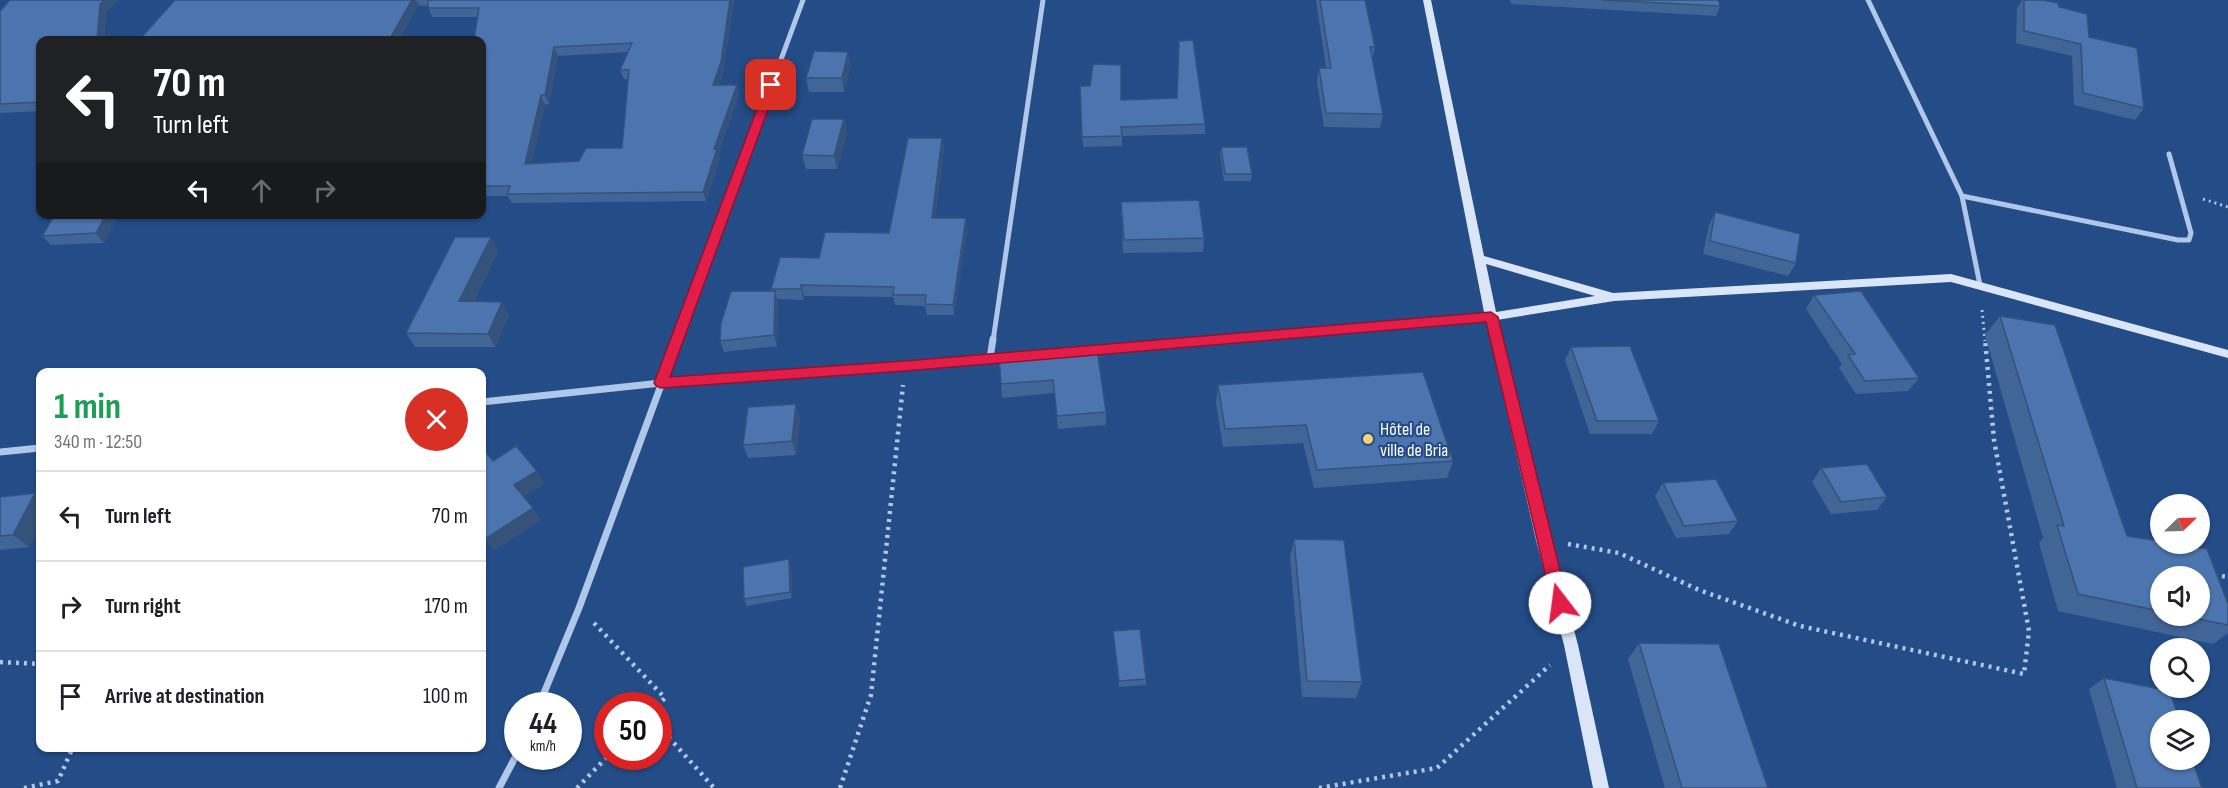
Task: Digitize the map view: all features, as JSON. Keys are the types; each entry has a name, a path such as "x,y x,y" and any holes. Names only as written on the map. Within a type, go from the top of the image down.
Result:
{"main road":[{"path":"1427,0 1491,317 1543,540 1571,645 1601,788"},
{"path":"1479,258 1614,297"},
{"path":"1491,317 1614,297 1951,278 2228,354"}],"street":[{"path":"544,692 579,608 803,0"},
{"path":"990,358 1043,0"},
{"path":"1869,0 1962,196 1980,285"},
{"path":"1962,196 2178,240 2189,240 2191,233 2169,154"},
{"path":"1086,350 1491,317"},
{"path":"486,402 661,383 1014,356"},
{"path":"0,452 36,448"},
{"path":"499,788 508,770"}],"path":[{"path":"1543,540 1619,553 1699,590 1800,626 2024,674 2029,632 1994,440 1980,285"},
{"path":"840,788 871,695 905,366"},
{"path":"2218,585 2213,575 2228,577"},
{"path":"579,608 659,692"},
{"path":"1319,788 1437,768 1571,645"},
{"path":"0,662 36,664"},
{"path":"672,741 714,788"},
{"path":"24,788 58,781 71,752"},
{"path":"577,788 594,770"}],"building":[{"path":"10,0 104,0 100,4 97,36 36,36 36,102 0,104 0,11"},
{"path":"175,0 412,0 391,36 143,36"},
{"path":"428,0 730,0 721,62 713,85 737,85 714,149 717,149 703,192 507,194 510,186 486,186 486,36 475,36 479,8 428,8","holes":["632,43 620,70 629,70 622,148 586,148 579,161 525,164 541,95 545,95 554,47"]},
{"path":"1320,0 1365,0 1375,47 1370,47 1383,114 1326,113 1319,68 1331,68"},
{"path":"1602,0 1718,0 1720,6"},
{"path":"2024,0 2058,3 2059,7 2087,14 2089,37 2137,48 2144,108 2083,93 2081,44 2024,31"},
{"path":"1193,40 1205,124 1121,127 1122,136 1082,137 1080,86 1090,86 1093,64 1121,65 1121,100 1177,98 1179,41"},
{"path":"814,51 848,52 842,78 806,78"},
{"path":"812,119 844,119 834,156 802,155"},
{"path":"908,138 942,138 932,218 966,218 953,305 925,304 926,295 893,295 894,287 801,285 801,289 771,289 780,257 819,258 825,232 889,233"},
{"path":"1221,147 1247,147 1252,174 1225,174"},
{"path":"1199,200 1204,238 1124,240 1121,202"},
{"path":"1715,212 1800,234 1796,263 1710,241"},
{"path":"52,219 103,219 96,233 42,236"},
{"path":"455,237 491,237 459,301 502,302 488,334 406,333"},
{"path":"731,291 775,291 774,335 720,341 721,323"},
{"path":"1861,291 1919,378 1865,381 1848,355 1855,354 1814,295"},
{"path":"2000,316 2055,325 2127,536 2150,539 2150,554 2209,554 2228,604 2228,625 2210,621 2210,566 2150,566 2150,609 2078,594 2057,525 2064,526"},
{"path":"1630,346 1659,421 1597,421 1571,347"},
{"path":"1097,349 1106,412 1057,416 1053,380 1001,384 999,357"},
{"path":"1423,372 1453,461 1317,470 1306,425 1225,429 1218,385"},
{"path":"796,404 792,441 743,445 748,407"},
{"path":"516,446 537,471 514,485 533,508 486,538 486,453 493,461"},
{"path":"1867,464 1887,497 1841,502 1821,468"},
{"path":"1716,479 1738,521 1684,526 1663,483"},
{"path":"35,493 13,535 0,536 0,497"},
{"path":"1294,539 1344,540 1362,682 1307,681"},
{"path":"789,559 790,592 744,599 743,567"},
{"path":"1140,629 1146,679 1119,681 1113,631"},
{"path":"1639,643 1719,644 1768,788 1682,788"},
{"path":"2104,678 2150,687 2150,698 2172,698 2176,710 2150,710 2150,770 2196,770 2202,788 2137,788"}],"place":[{"name":"Hôtel de ville de Bria","path":"1368,439"}],"route":[{"path":"771,85 661,383 905,366 1491,317 1560,603"}]}
